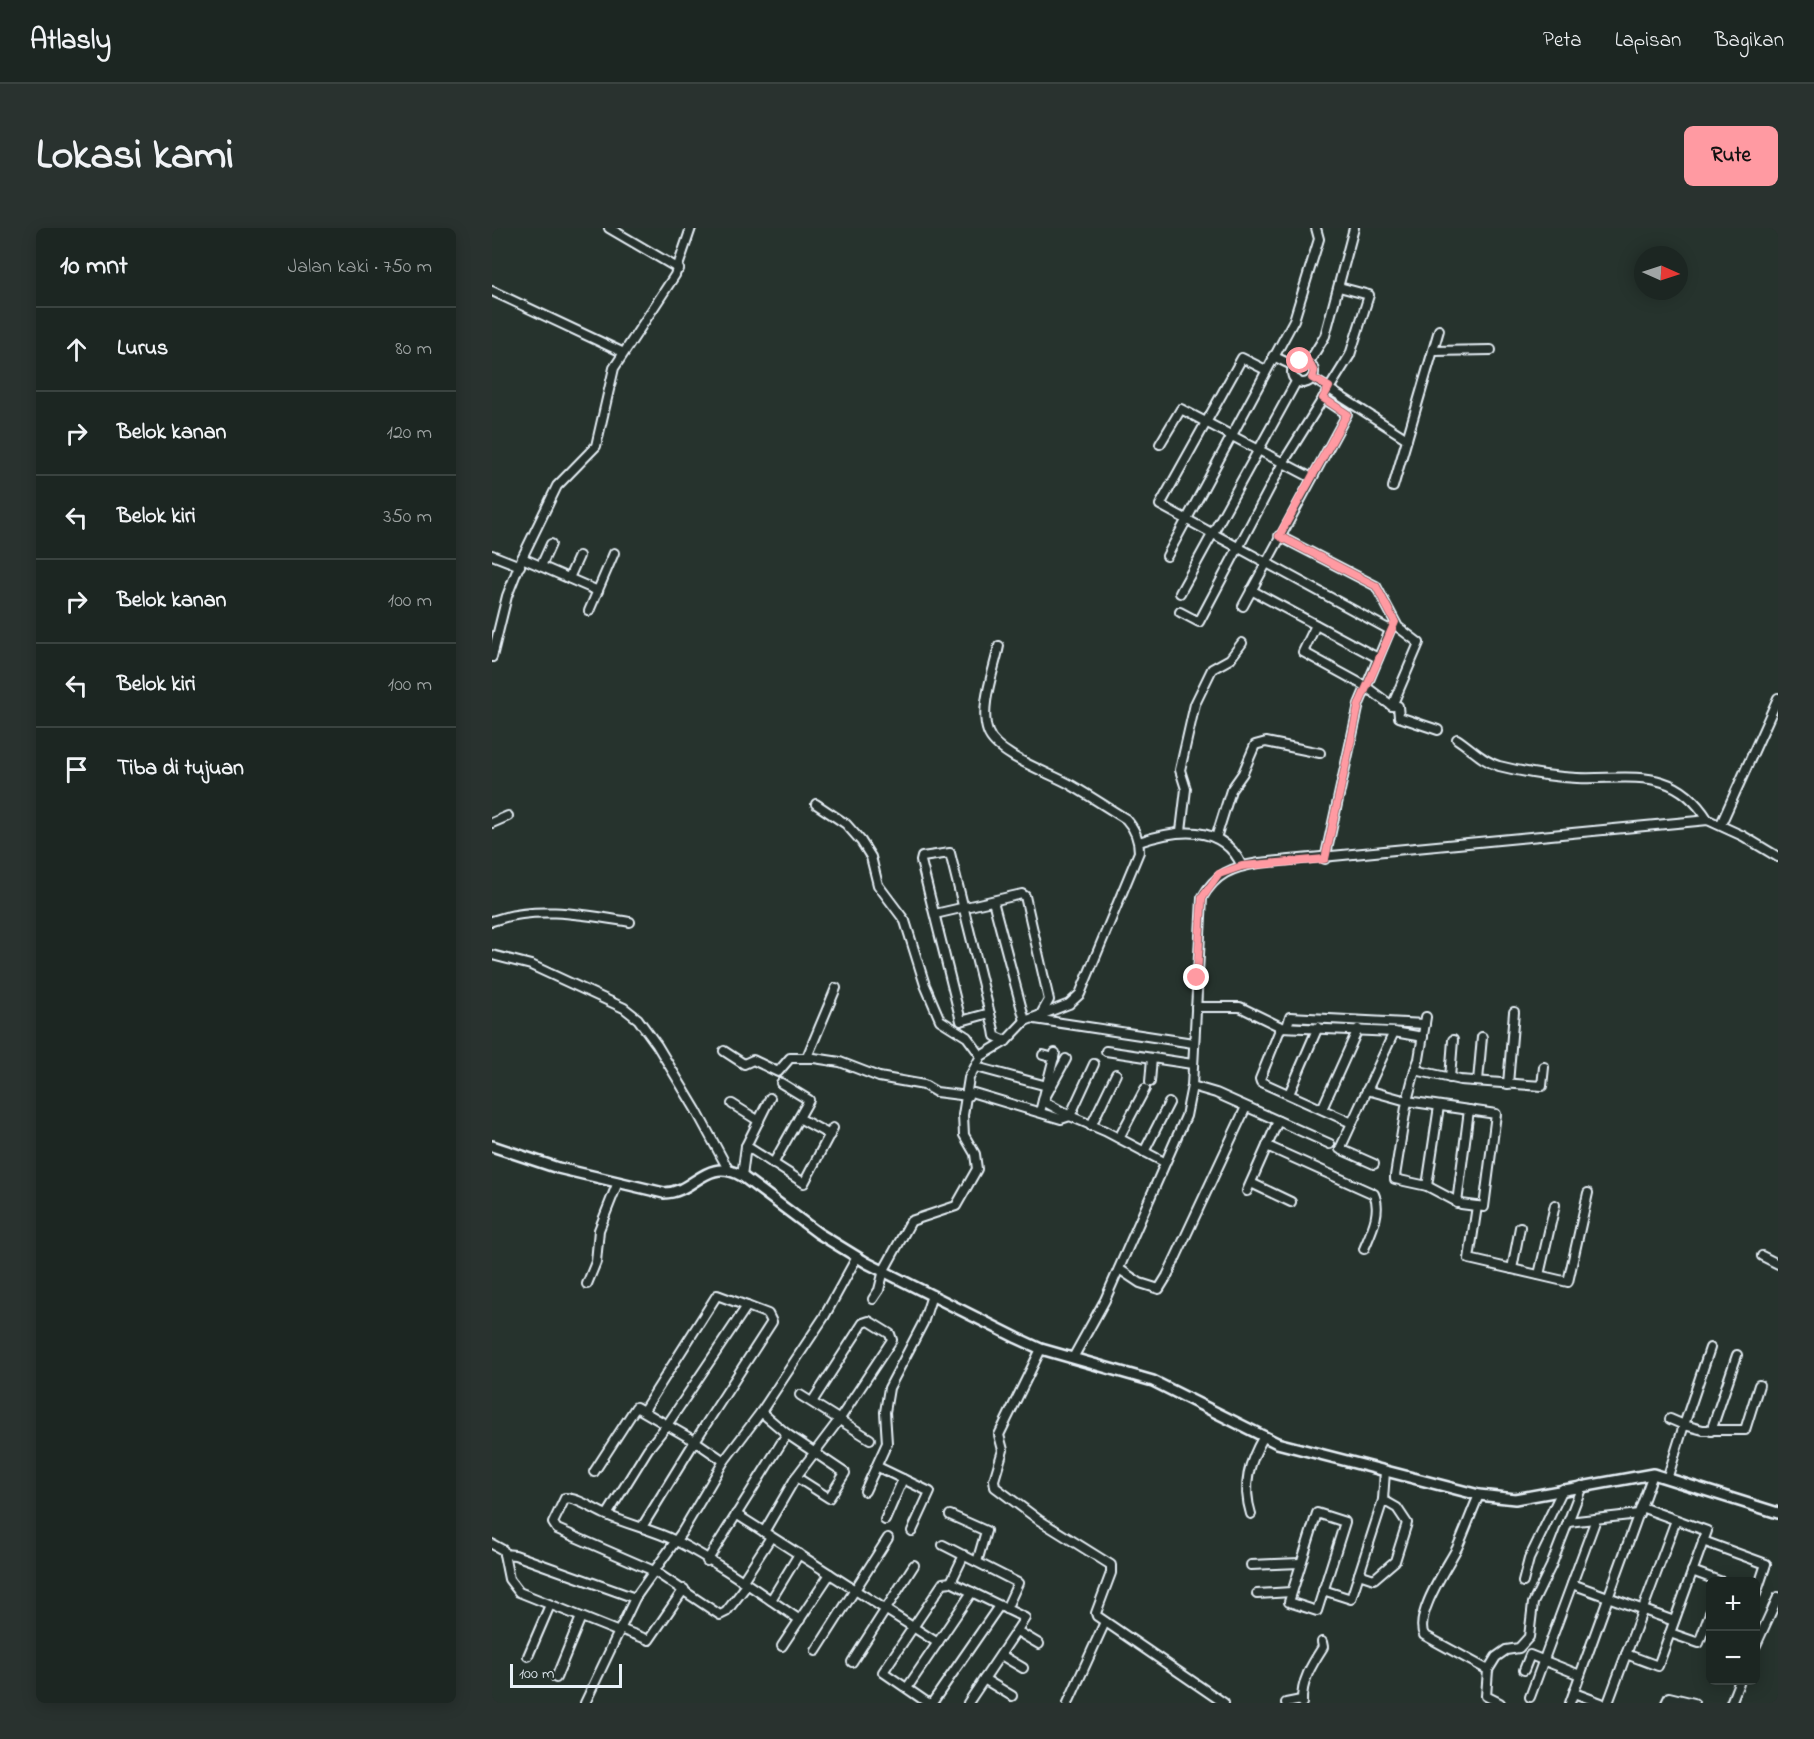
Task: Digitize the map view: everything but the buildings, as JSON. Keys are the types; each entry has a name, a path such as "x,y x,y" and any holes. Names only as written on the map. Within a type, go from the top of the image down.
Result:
{"street":[{"path":"609,228 678,269"},
{"path":"492,655 507,596 521,562 557,486 597,446 610,381 622,352 678,269 691,228"},
{"path":"1167,556 1294,320 1319,239 1316,228"},
{"path":"1309,362 1325,336 1354,228"},
{"path":"1180,612 1199,622 1283,463 1350,355 1369,295 1339,287"},
{"path":"492,291 622,352"},
{"path":"1393,487 1439,330"},
{"path":"1433,351 1491,350"},
{"path":"1274,356 1294,366"},
{"path":"1266,370 1242,358 1161,505 1390,630"},
{"path":"1300,361 1309,362 1314,372 1312,378 1306,382 1297,380 1293,375 1294,366 1300,361"},
{"path":"1312,378 1407,439"},
{"path":"1180,593 1297,380"},
{"path":"1243,606 1347,414 1323,398"},
{"path":"1160,444 1181,409 1312,478"},
{"path":"1279,536 1376,586 1395,622 1419,643 1392,706"},
{"path":"541,566 551,544"},
{"path":"589,611 614,553"},
{"path":"492,555 541,566 598,591"},
{"path":"569,578 579,556"},
{"path":"1251,590 1378,658"},
{"path":"1325,859 1359,704 1395,622"},
{"path":"1316,625 1303,652 1365,686 1392,706 1398,706 1399,717 1438,730"},
{"path":"1181,831 1186,789 1180,770 1195,705 1212,669 1230,659 1242,643"},
{"path":"999,646 986,705 988,730 992,740 1032,766 1070,784 1126,819 1139,842 1139,852 1080,994 1069,1004 1032,1019"},
{"path":"1720,824 1777,702"},
{"path":"1457,739 1481,758 1498,765 1576,778 1635,776 1657,779 1699,805 1708,820"},
{"path":"1216,838 1231,790 1243,773 1255,745 1266,742 1320,753"},
{"path":"816,804 846,824 861,841 871,857 878,885 905,921 925,985 940,1020 968,1036 981,1056"},
{"path":"492,823 508,816"},
{"path":"1074,1356 1105,1300 1186,1116 1192,1086 1202,898 1219,874 1242,866 1708,820 1720,824 1778,857"},
{"path":"1139,842 1181,831 1216,838 1237,854 1242,866"},
{"path":"990,1013 961,1021 921,861 922,857 950,853 964,907 990,1013 995,1036 1006,1041"},
{"path":"873,1299 879,1290 884,1270 911,1221 956,1206 967,1191 977,1169 977,1160 964,1135 963,1115 971,1095 969,1078 981,1056 1006,1041 1032,1019 1049,1000 1024,896 993,900 934,914"},
{"path":"993,900 1032,1019"},
{"path":"492,921 514,915 553,913 630,922"},
{"path":"492,956 531,965 624,1008 638,1019 696,1110 728,1169 742,1176 818,1233 857,1257 1041,1349 1074,1356 1153,1381 1277,1443 1479,1495 1515,1499 1653,1474 1668,1476 1739,1502 1778,1513"},
{"path":"807,1057 836,988"},
{"path":"1196,1007 1240,1007 1284,1027 1358,1029 1424,1037"},
{"path":"1508,1084 1514,1012"},
{"path":"1352,1123 1260,1079 1290,1017 1425,1020 1424,1037 1407,1101 1395,1176 1397,1180 1426,1186 1457,1203 1484,1207 1497,1115 1407,1101 1367,1090"},
{"path":"1299,1027 1300,1017"},
{"path":"1032,1019 1193,1043"},
{"path":"1289,1094 1318,1027"},
{"path":"1322,1109 1358,1029"},
{"path":"1374,1164 1340,1149 1394,1032"},
{"path":"1479,1081 1482,1037"},
{"path":"1450,1078 1453,1040"},
{"path":"1106,1051 1192,1064"},
{"path":"724,1052 744,1064 753,1060 778,1072 790,1058 807,1057 840,1062 879,1077 924,1085 936,1092 971,1095 1061,1119 1070,1116 1094,1064"},
{"path":"1040,1112 1054,1056 1042,1055"},
{"path":"1150,1082 1152,1058"},
{"path":"1043,1101 1066,1059"},
{"path":"1415,1070 1450,1078 1542,1086 1544,1067"},
{"path":"980,1068 1047,1086"},
{"path":"1090,1126 1116,1074"},
{"path":"773,1164 809,1100 781,1083"},
{"path":"1192,1086 1216,1093 1330,1144"},
{"path":"1119,1138 1144,1089"},
{"path":"742,1176 746,1146 770,1098"},
{"path":"1043,1101 1164,1162"},
{"path":"1144,1152 1169,1103"},
{"path":"732,1104 759,1121"},
{"path":"1426,1186 1439,1106"},
{"path":"1119,1269 1140,1283 1159,1289 1246,1107"},
{"path":"1457,1203 1469,1110"},
{"path":"746,1146 804,1183 832,1131 799,1118"},
{"path":"1278,1121 1249,1187 1291,1202"},
{"path":"492,1146 558,1168 670,1193 680,1190 702,1174 728,1169"},
{"path":"1267,1146 1374,1194 1377,1214 1364,1249"},
{"path":"586,1284 596,1262 599,1230 618,1182"},
{"path":"1477,1206 1469,1259 1569,1282 1588,1193"},
{"path":"1539,1275 1555,1205"},
{"path":"1512,1269 1520,1227"},
{"path":"1762,1256 1778,1264"},
{"path":"585,1703 635,1598 676,1541 724,1461 761,1412 824,1317 857,1257"},
{"path":"642,1527 772,1322 768,1314 717,1295 644,1410"},
{"path":"865,1491 878,1467 887,1443 885,1412 889,1388 923,1323 932,1295"},
{"path":"607,1515 648,1449 667,1425 747,1306"},
{"path":"800,1620 771,1600 744,1584 676,1541 567,1497 562,1502 553,1523 557,1529 654,1571 720,1615 726,1612 744,1584 796,1476 839,1420 892,1340 890,1334 869,1322 863,1323 812,1402"},
{"path":"1668,1476 1710,1348"},
{"path":"1041,1349 999,1435 1003,1455 995,1484 1039,1520 1111,1564 1111,1573 1096,1613 1105,1622 1224,1703"},
{"path":"1711,1431 1737,1355"},
{"path":"1670,1419 1684,1425 1711,1431 1745,1431 1759,1385"},
{"path":"800,1395 870,1439"},
{"path":"594,1473 635,1408 644,1410 724,1461"},
{"path":"761,1412 787,1434 844,1472 832,1496 826,1497 796,1476"},
{"path":"707,1561 787,1434"},
{"path":"1251,1514 1246,1498 1246,1482 1254,1453 1264,1436"},
{"path":"878,1467 930,1492 912,1531"},
{"path":"1323,1590 1351,1599 1383,1500 1385,1471"},
{"path":"1570,1703 1653,1474"},
{"path":"885,1520 903,1479"},
{"path":"1500,1703 1486,1696 1488,1670 1496,1657 1506,1650 1519,1648 1529,1637 1533,1604 1582,1486"},
{"path":"1523,1582 1529,1559 1563,1489"},
{"path":"1479,1495 1457,1547 1426,1609 1422,1631 1424,1635 1488,1670"},
{"path":"1359,1574 1374,1579 1395,1560 1407,1523 1397,1508 1383,1500"},
{"path":"1568,1522 1640,1511 1707,1531 1658,1666 1626,1654"},
{"path":"1317,1513 1345,1522 1317,1611 1289,1602 1300,1563 1317,1513"},
{"path":"736,1514 938,1643"},
{"path":"950,1515 986,1531 977,1562"},
{"path":"1530,1696 1596,1519"},
{"path":"1608,1703 1676,1520"},
{"path":"816,1652 888,1538"},
{"path":"1703,1541 1766,1564 1760,1580"},
{"path":"492,1544 503,1550 513,1588 581,1617 649,1640 684,1589"},
{"path":"943,1545 1018,1583 1002,1607 930,1703 883,1672 943,1582 951,1582 972,1592 1002,1607 1025,1618 968,1703"},
{"path":"504,1554 515,1555 635,1598"},
{"path":"771,1600 799,1554"},
{"path":"951,1582 964,1556"},
{"path":"1251,1565 1300,1563"},
{"path":"852,1662 914,1565"},
{"path":"1692,1571 1710,1577"},
{"path":"782,1646 830,1574"},
{"path":"1572,1584 1674,1621"},
{"path":"907,1688 972,1592"},
{"path":"1257,1594 1291,1592"},
{"path":"1760,1635 1778,1597"},
{"path":"528,1656 550,1605"},
{"path":"556,1678 581,1617"},
{"path":"1068,1703 1105,1622"},
{"path":"1670,1633 1700,1643 1706,1625"},
{"path":"1017,1631 1040,1644"},
{"path":"1286,1703 1302,1701 1311,1664 1323,1647 1322,1642"},
{"path":"1000,1655 1023,1668"},
{"path":"1524,1670 1530,1655 1580,1675"},
{"path":"984,1679 1012,1696"},
{"path":"1731,1703 1738,1685"},
{"path":"1574,1693 1601,1703"},
{"path":"1666,1703 1669,1697 1674,1696 1694,1703"}],"route":[{"path":"1197,978 1202,927 1202,898 1209,885 1219,874 1242,866 1325,859 1359,704 1395,622 1376,586 1279,536 1347,414 1323,398 1329,387 1312,378 1314,372 1309,362 1300,361"}]}
